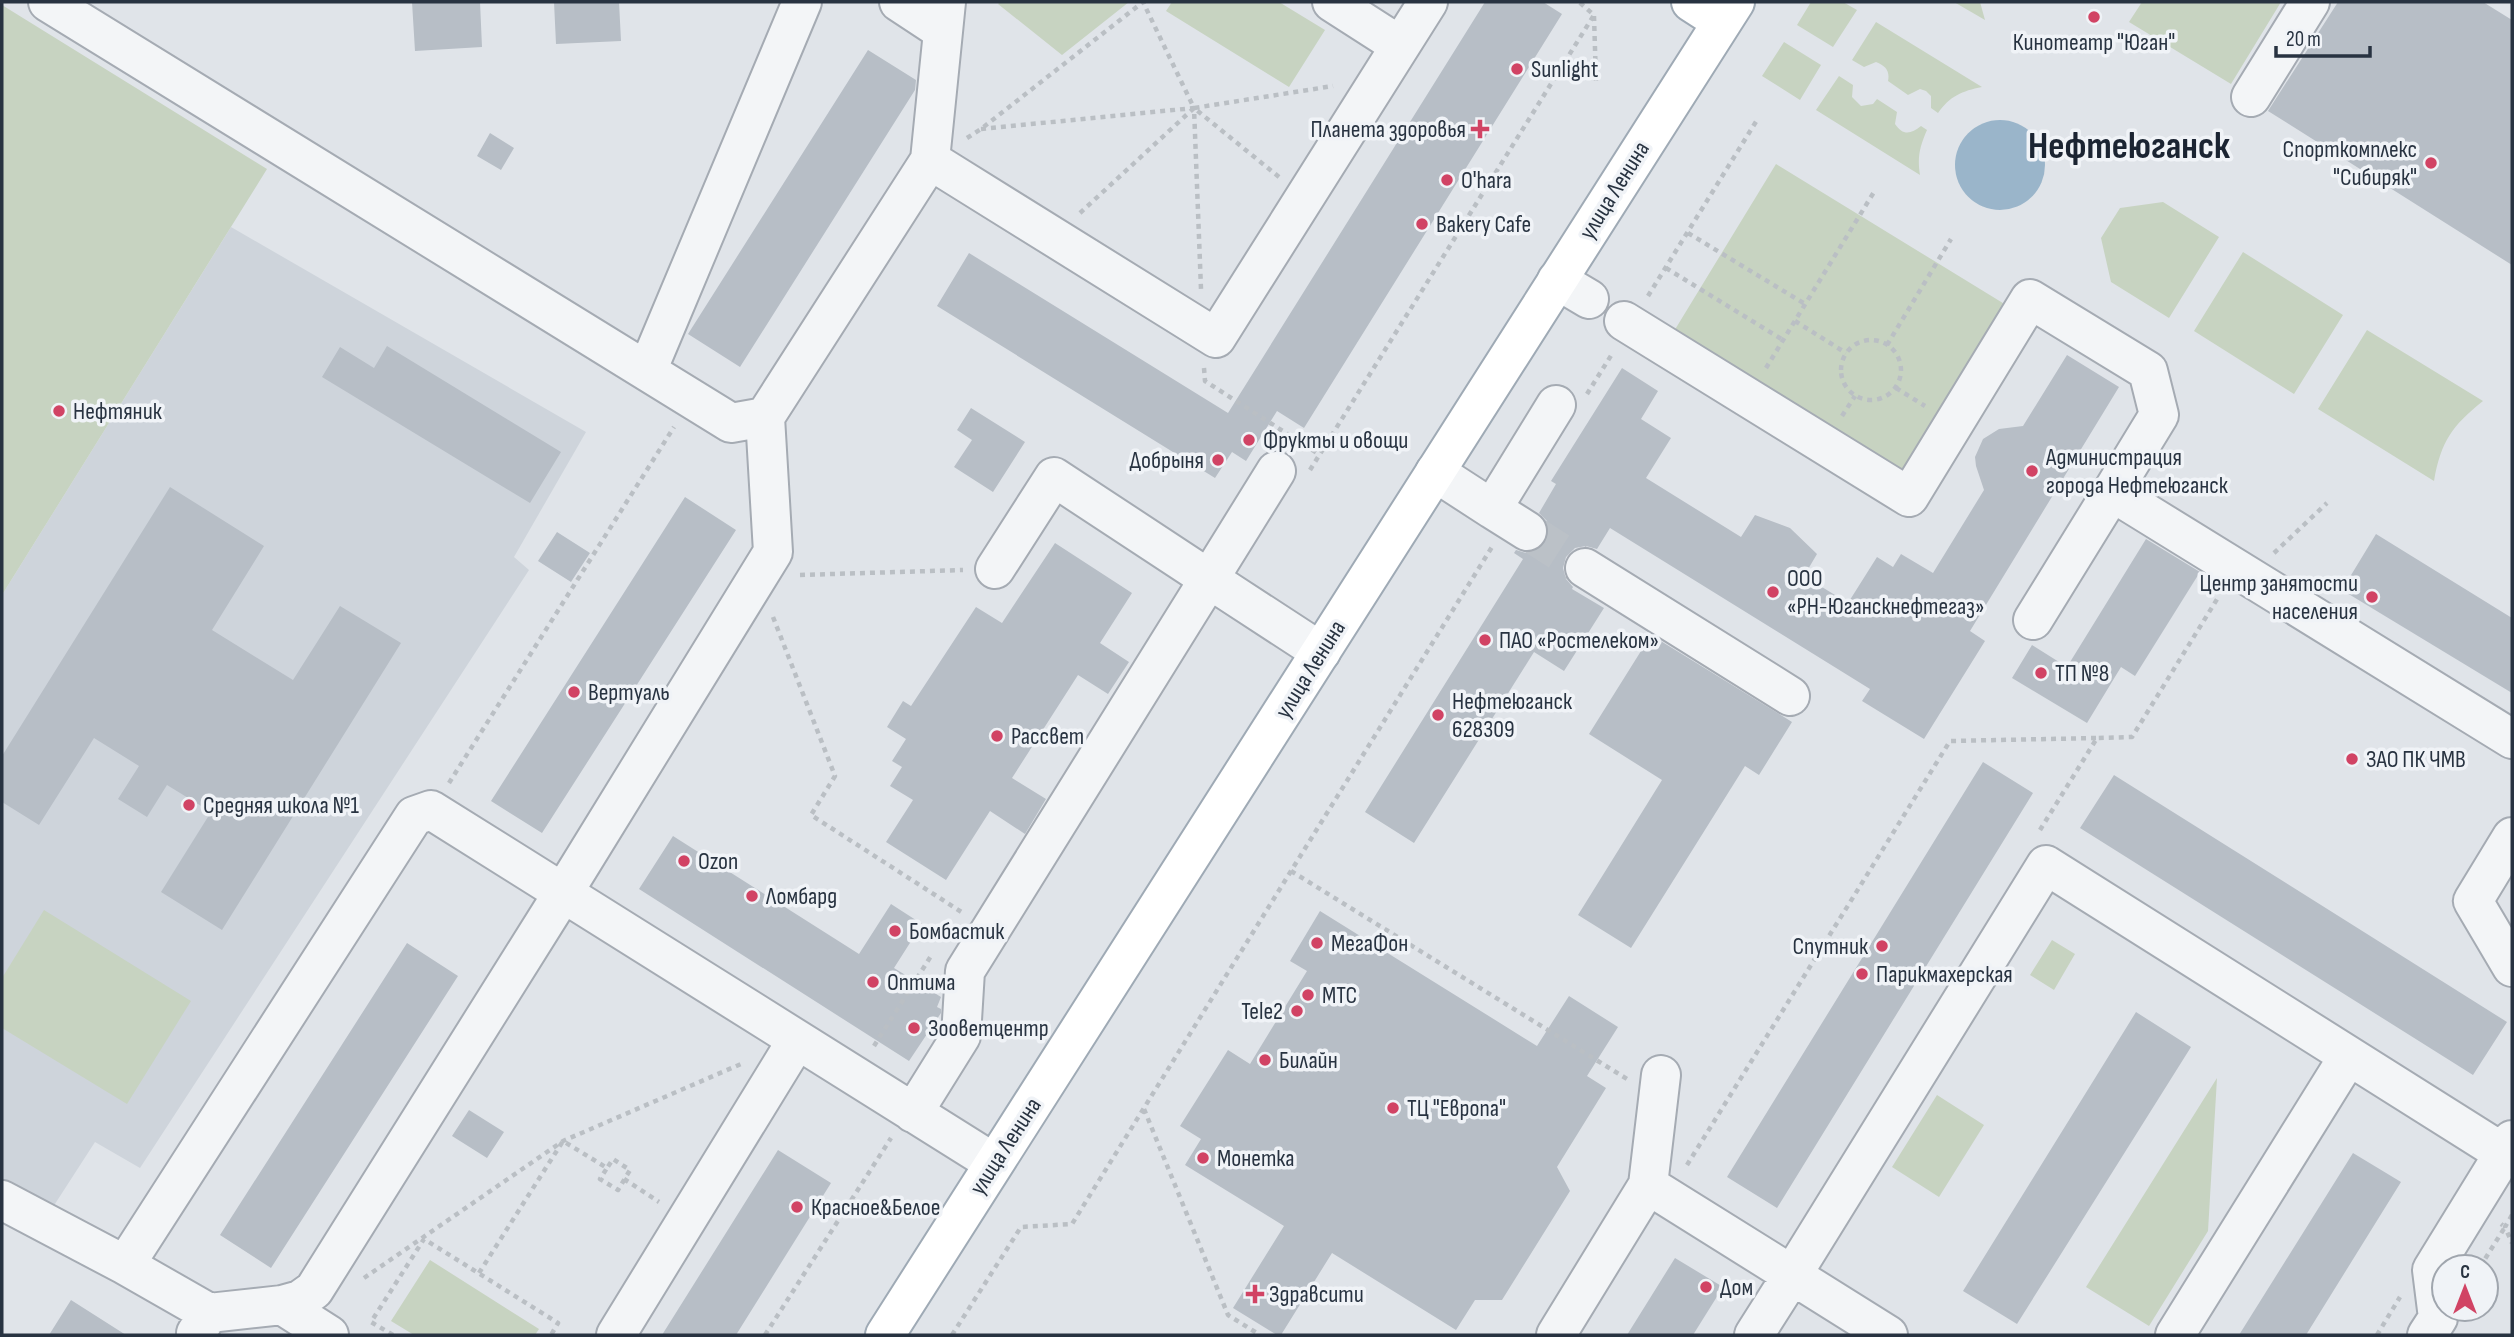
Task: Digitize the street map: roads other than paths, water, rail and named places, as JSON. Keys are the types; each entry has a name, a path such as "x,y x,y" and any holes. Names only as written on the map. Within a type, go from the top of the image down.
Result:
{"main road":[{"name":"улица Ленина","path":"885,1335 1435,472 1573,290 1716,8"}],"lane":[{"path":"48,2 732,423 765,417"},
{"path":"647,371 802,2"},
{"path":"2,1200 125,1265 202,1324 301,1323 300,1300 314,1290 773,552 765,417 930,160 945,16 899,2"},
{"path":"1332,2 1399,45"},
{"path":"930,160 1216,338 1428,2"},
{"path":"2251,97 2310,2"},
{"path":"1627,323 1909,497 2030,299 2148,371 2159,415 2034,620"},
{"path":"1435,472 1509,520 1568,405"},
{"path":"913,1113 961,1036 965,971 1276,471"},
{"path":"995,569 1054,477 1321,652"},
{"path":"2112,492 2512,739"},
{"path":"1585,568 1790,696"},
{"path":"125,1265 414,816 431,810 993,1163"},
{"path":"2512,837 2473,901 2512,967"},
{"path":"1754,1335 2046,865 2492,1146 2510,1143"},
{"path":"616,1335 797,1040"},
{"path":"2175,1335 2348,1057"},
{"path":"1556,1335 1658,1191 1660,1087"},
{"path":"2438,1329 2432,1270 2510,1143"},
{"path":"1658,1191 1888,1335"}],"water":[{"path":"2000,120 2017,124 2032,133 2041,148 2045,165 2041,182 2032,197 2017,206 2000,210 1983,206 1968,197 1959,182 1955,165 1959,148 1968,133 1983,124"}],"tunnel":[{"path":"1527,531 1585,568"}],"place":[{"name":"Кинотеатр \"Юган\"","path":"2094,17"},
{"name":"Sunlight","path":"1517,69"},
{"name":"Планета здоровья","path":"1480,129"},
{"name":"Спорткомплекс \"Сибиряк\"","path":"2431,163"},
{"name":"O'hara","path":"1447,180"},
{"name":"Bakery Cafe","path":"1422,224"},
{"name":"Нефтяник","path":"59,411"},
{"name":"Фрукты и овощи","path":"1249,440"},
{"name":"Добрыня","path":"1218,460"},
{"name":"Администрация города Нефтеюганск","path":"2032,471"},
{"name":"ООО «РН-Юганскнефтегаз»","path":"1773,592"},
{"name":"Центр занятости населения","path":"2372,597"},
{"name":"ПАО «Ростелеком»","path":"1485,640"},
{"name":"ТП №8","path":"2041,673"},
{"name":"Вертуаль","path":"574,692"},
{"name":"Нефтеюганск 628309","path":"1438,715"},
{"name":"Рассвет","path":"997,736"},
{"name":"ЗАО ПК ЧМВ","path":"2352,759"},
{"name":"Средняя школа №1","path":"189,805"},
{"name":"Ozon","path":"684,861"},
{"name":"Ломбард","path":"752,896"},
{"name":"Бомбастик","path":"895,931"},
{"name":"МегаФон","path":"1317,943"},
{"name":"Спутник","path":"1882,946"},
{"name":"Парикмахерская","path":"1862,974"},
{"name":"Оптима","path":"873,982"},
{"name":"МТС","path":"1308,995"},
{"name":"Tele2","path":"1297,1011"},
{"name":"Зооветцентр","path":"914,1028"},
{"name":"Билайн","path":"1265,1060"},
{"name":"ТЦ \"Европа\"","path":"1393,1108"},
{"name":"Монетка","path":"1203,1158"},
{"name":"Красное&Белое","path":"797,1207"},
{"name":"Дом","path":"1706,1287"},
{"name":"Здравсити","path":"1255,1294"}],"district":[{"name":"Нефтеюганск","path":"2129,145"}]}
